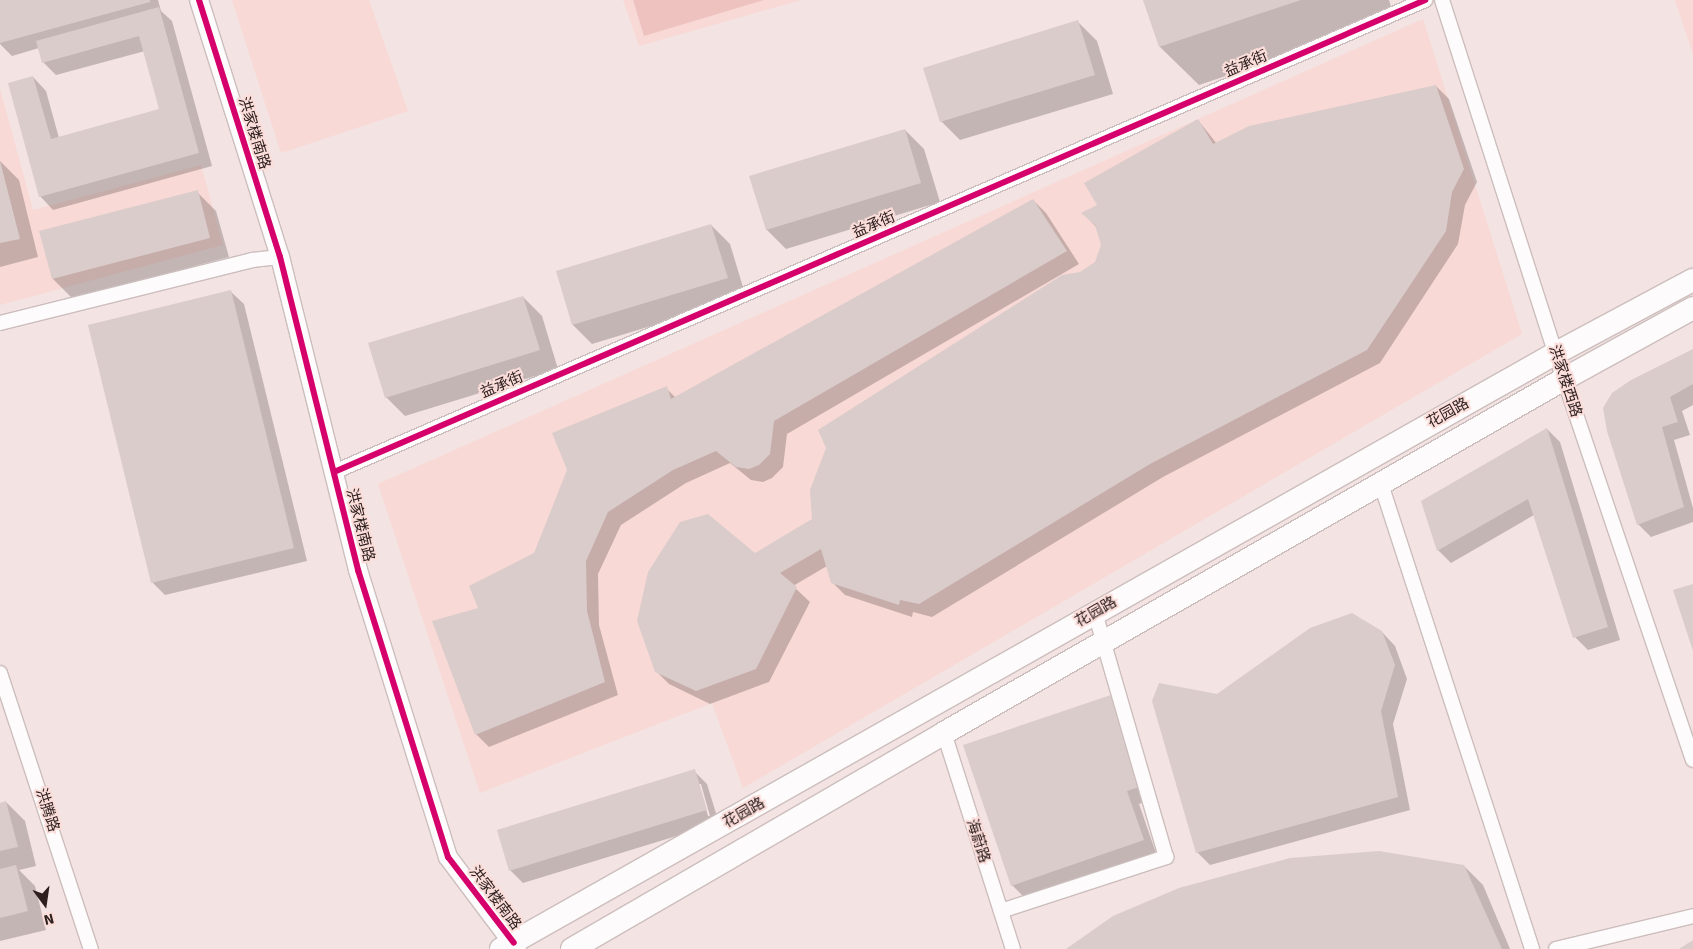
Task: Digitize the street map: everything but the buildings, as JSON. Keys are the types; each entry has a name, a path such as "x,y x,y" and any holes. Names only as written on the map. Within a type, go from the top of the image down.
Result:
{"main road":[{"name":"花园路","path":"511,947 1095,613 1556,353 1693,280"},
{"name":"花园路","path":"572,949 944,733 1564,378 1693,308"}],"street":[{"name":"洪家楼南路","path":"199,0 280,257 358,570 448,857 511,947"},
{"name":"益承街","path":"334,472 1424,0"},
{"name":"洪家楼西路","path":"1442,0 1564,378 1693,760"},
{"path":"0,323 252,260 280,257"},
{"path":"1381,484 1532,949"},
{"path":"1001,911 1166,857 1095,613"},
{"name":"洪腾路","path":"0,673 91,949"},
{"name":"海蔚路","path":"944,733 1013,949"},
{"path":"1556,949 1693,916"}],"shaded area":[{"path":"232,0 369,0 408,111 281,153"},
{"path":"623,0 801,0 639,46"},
{"path":"633,0 764,0 644,36"},
{"path":"1675,0 1693,0 1693,54"},
{"path":"1423,19 1522,334 743,788 712,703 480,793 378,484"},
{"path":"0,89 33,210 201,165 223,245 0,305"}],"cycle path":[{"path":"199,0 280,257 358,570 448,857 514,943"},
{"path":"334,472 1425,0"}]}
